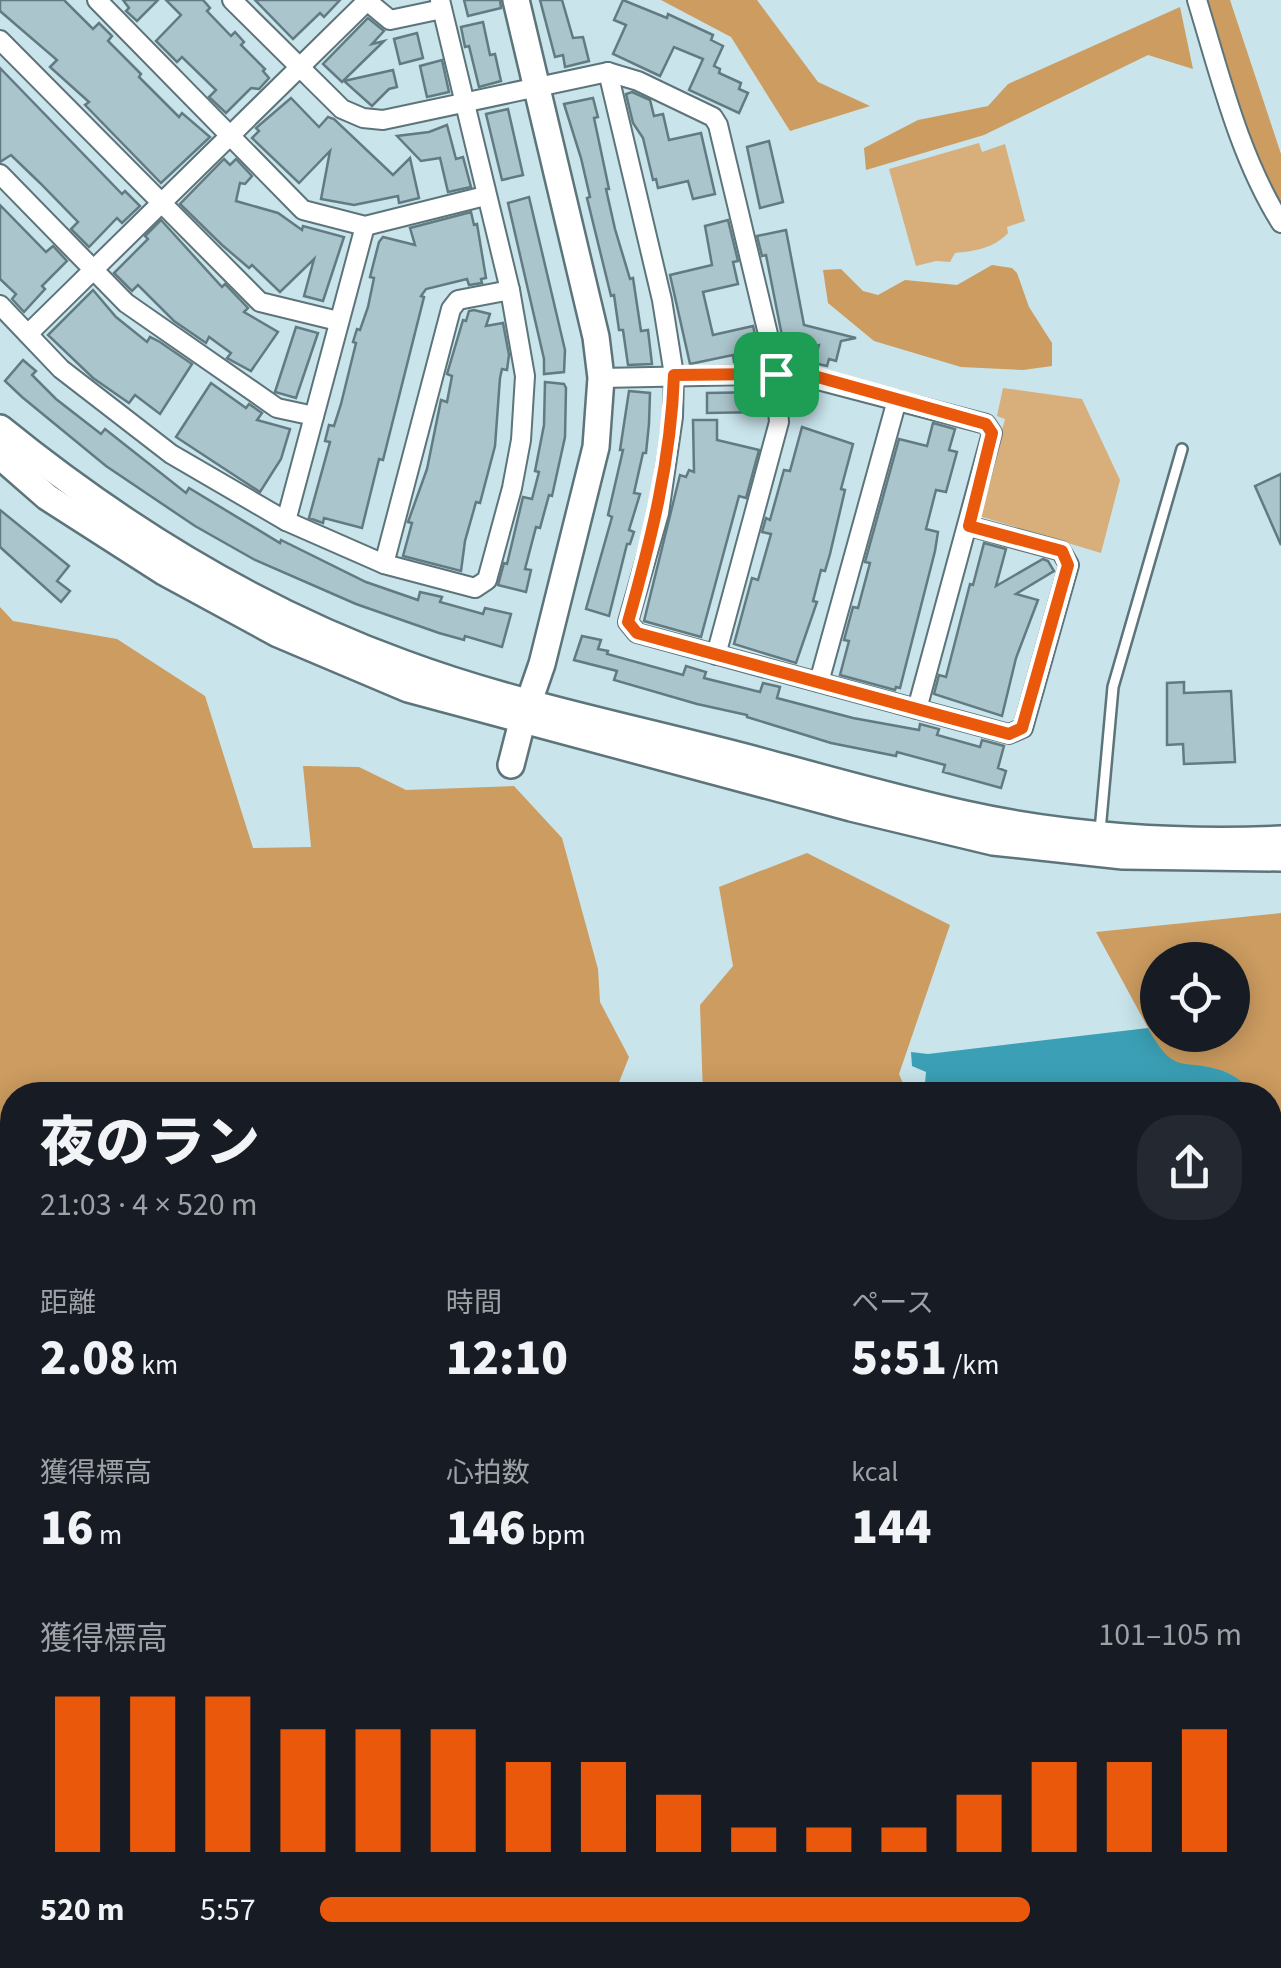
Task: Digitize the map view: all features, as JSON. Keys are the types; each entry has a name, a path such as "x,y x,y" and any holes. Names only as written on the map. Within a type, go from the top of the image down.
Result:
{"street":[{"path":"97,0 303,210 365,226 485,196"},
{"path":"232,0 342,109 363,118 383,120 608,72 638,81 712,117 718,125 776,374 779,422 716,655"},
{"path":"511,766 542,664 596,446 601,378 596,337 516,0"},
{"path":"1197,0 1230,108 1267,200 1281,224"},
{"path":"0,305 61,369 172,454 286,521 384,564 475,588 487,580 512,488 525,376 510,290 441,5 390,20 367,1 28,334"},
{"path":"0,40 260,302 338,322"},
{"path":"608,72 662,300 674,375 658,513 628,622 637,633 1009,734 1022,728 1068,565 1062,551 969,526"},
{"path":"0,174 126,303 277,408 314,416"},
{"path":"286,521 365,226"},
{"path":"384,564 451,309 458,300 510,290"},
{"path":"601,378 814,376 986,424 992,433 918,709"},
{"path":"819,682 897,400"},
{"path":"0,428 74,488 146,537 260,602 526,712 851,808 993,842 1123,856 1281,858"},
{"path":"0,456 47,497 164,572 278,634 408,689 526,712 970,815 1126,838 1281,838"}],"lane":[{"path":"1100,834 1113,687 1182,449"}],"shaded area":[{"path":"661,0 757,0 818,82 870,106 790,131 731,37"},
{"path":"1201,0 1230,0 1281,154 1281,214 1265,186"},
{"path":"1180,7 1193,69 1148,55 984,135 866,170 864,148 918,120 988,106 1008,84"},
{"path":"979,143 982,152 1005,144 1025,221 1007,227 1008,233 990,245 955,253 950,262 916,266 889,169"},
{"path":"992,265 1012,268 1017,273 1029,307 1052,343 1052,366 1023,370 961,367 874,341 828,303 823,270 841,269 863,291 878,295 905,280 957,285"},
{"path":"1003,388 1082,399 1120,480 1101,553 979,516 1005,419 997,416"},
{"path":"0,607 13,621 117,639 205,696 253,848 311,847 303,766 359,767 406,790 514,786 562,838 598,969 600,1002 629,1057 619,1082 0,1082"},
{"path":"807,853 950,925 899,1074 902,1082 703,1082 700,1005 733,966 719,887"},
{"path":"1281,913 1281,1082 1241,1082 1226,1072 1177,1064 1161,1052 1250,1052 1250,942 1140,942 1140,1013 1096,932"}],"water":[{"path":"1140,1029 1140,1052 1164,1052 1173,1060 1226,1072 1242,1082 925,1082 926,1072 912,1066 911,1052 928,1054"}],"building":[{"path":"0,0 64,0 93,29 99,23 112,36 108,41 141,74 139,77 179,117 182,113 210,137 161,183 85,105 89,102 50,67 57,60 0,11"},
{"path":"123,0 158,0 137,21 126,11 129,8"},
{"path":"166,0 203,0 210,8 207,11 231,36 235,32 244,42 241,45 269,78 259,89 251,88 226,113 209,97 216,90 182,57 177,62 156,41 181,15"},
{"path":"255,0 340,0 293,39"},
{"path":"464,0 500,0 501,8 468,16"},
{"path":"540,0 562,0 573,38 583,37 589,61 565,67 563,55 555,57"},
{"path":"623,0 667,18 668,14 713,35 711,40 723,46 714,66 720,69 719,73 741,83 739,89 748,93 739,113 689,90 703,59 674,47 660,76 613,54 626,25 614,20"},
{"path":"368,18 384,31 372,44 384,41 342,82 323,64"},
{"path":"483,22 501,81 479,87 461,27"},
{"path":"417,33 423,58 400,64 394,39"},
{"path":"442,60 449,92 427,97 420,66"},
{"path":"0,68 122,194 125,191 140,206 122,223 117,218 89,247 71,229 78,222 11,155 0,162"},
{"path":"393,70 397,87 389,89 372,106 344,81"},
{"path":"632,92 650,100 654,116 663,114 669,140 701,133 715,194 693,199 688,181 658,188 643,138 633,123 626,94"},
{"path":"291,98 319,127 328,117 334,119 393,175 410,158 419,198 399,203 398,196 354,205 321,199 330,151 299,183 252,138 259,131 256,128"},
{"path":"593,98 606,189 630,279 633,278 641,331 648,330 652,364 628,365 623,330 619,330 614,295 611,296 587,198 590,197 581,158 564,104"},
{"path":"508,109 523,175 502,180 486,114"},
{"path":"447,125 456,159 463,157 471,187 448,192 440,158 421,161 397,136"},
{"path":"769,141 783,202 760,208 747,147"},
{"path":"224,159 230,165 236,159 252,176 245,184 240,183 236,201 278,213 302,230 303,226 344,237 323,301 304,296 314,259 280,292 252,265 249,268 222,245 180,204"},
{"path":"529,197 565,350 564,372 544,374 544,359 508,203"},
{"path":"0,205 46,252 53,246 67,261 24,312 12,299 16,294 0,279"},
{"path":"471,212 474,225 477,224 486,278 481,279 482,283 469,285 467,279 426,289 421,296 424,297 383,460 379,459 362,528 309,518 330,442 325,441 329,425 334,426 356,343 353,342 368,307 374,278 370,277 379,242 383,237 415,245 410,228"},
{"path":"161,220 222,287 225,284 248,308 244,312 278,332 251,371 227,358 231,353 209,337 206,343 174,321 138,285 132,291 114,273"},
{"path":"728,220 738,261 733,262 738,284 703,292 713,335 753,326 760,356 734,362 733,355 690,364 670,275 712,265 705,226"},
{"path":"786,230 804,325 856,338 841,341 836,361 829,359 827,366 814,363 819,345 785,351 766,255 762,256 757,236"},
{"path":"93,290 116,317 147,342 150,337 192,364 160,414 135,395 129,403 93,378 48,335"},
{"path":"474,310 490,314 486,326 503,323 509,355 507,370 502,369 500,378 495,446 465,541 461,571 403,556 412,523 408,522 427,469 441,400 447,402 452,376 447,374 463,320"},
{"path":"296,327 318,333 296,398 275,392"},
{"path":"23,360 56,399 101,434 105,429 186,493 189,488 280,543 281,540 366,582 418,600 420,592 483,614 485,608 511,614 502,647 439,633 356,604 255,560 195,526 106,466 5,381"},
{"path":"545,382 564,384 566,388 565,437 552,496 549,495 540,528 536,527 525,569 531,570 526,592 498,585 523,497 532,499 539,472 535,471 544,425"},
{"path":"211,383 246,408 249,404 262,413 257,420 290,429 281,459 260,492 176,437"},
{"path":"629,391 650,393 649,424 646,453 634,493 640,494 629,530 634,532 627,544 609,616 586,609 612,517 608,515 623,450"},
{"path":"764,392 766,412 707,413 707,393"},
{"path":"693,420 717,420 717,440 759,450 746,498 739,496 701,637 644,621 680,475 686,477 689,470 694,472"},
{"path":"933,423 955,429 949,450 957,452 946,492 936,490 926,529 938,532 935,551 900,688 895,690 840,675 849,641 844,640 853,607 858,608 870,563 865,562 899,439 927,446"},
{"path":"802,427 853,444 830,554 825,571 821,570 813,601 817,602 796,663 734,644 752,578 758,580 771,534 762,532 766,518 770,520 784,470 790,471"},
{"path":"1281,474 1281,545 1255,486"},
{"path":"0,510 69,566 57,581 70,591 61,602 0,547"},
{"path":"984,543 1006,549 996,586 1043,559 1054,571 1016,594 1038,600 1016,658 1002,716 934,694 939,675 946,677"},
{"path":"582,636 601,640 598,649 608,651 607,654 683,675 686,666 706,672 704,678 760,692 763,683 780,687 777,698 853,718 919,730 920,724 939,729 937,735 980,747 982,740 1004,746 998,768 1006,771 1001,788 943,772 945,765 897,752 896,756 831,743 747,715 614,680 617,671 574,660"},
{"path":"1184,682 1184,693 1231,691 1235,762 1184,764 1183,744 1167,745 1167,683"}],"route":[{"path":"776,374 814,376 986,424 992,433 969,526 1062,551 1068,565 1022,728 1009,734 637,633 628,622 658,513 674,375 776,374"}]}
